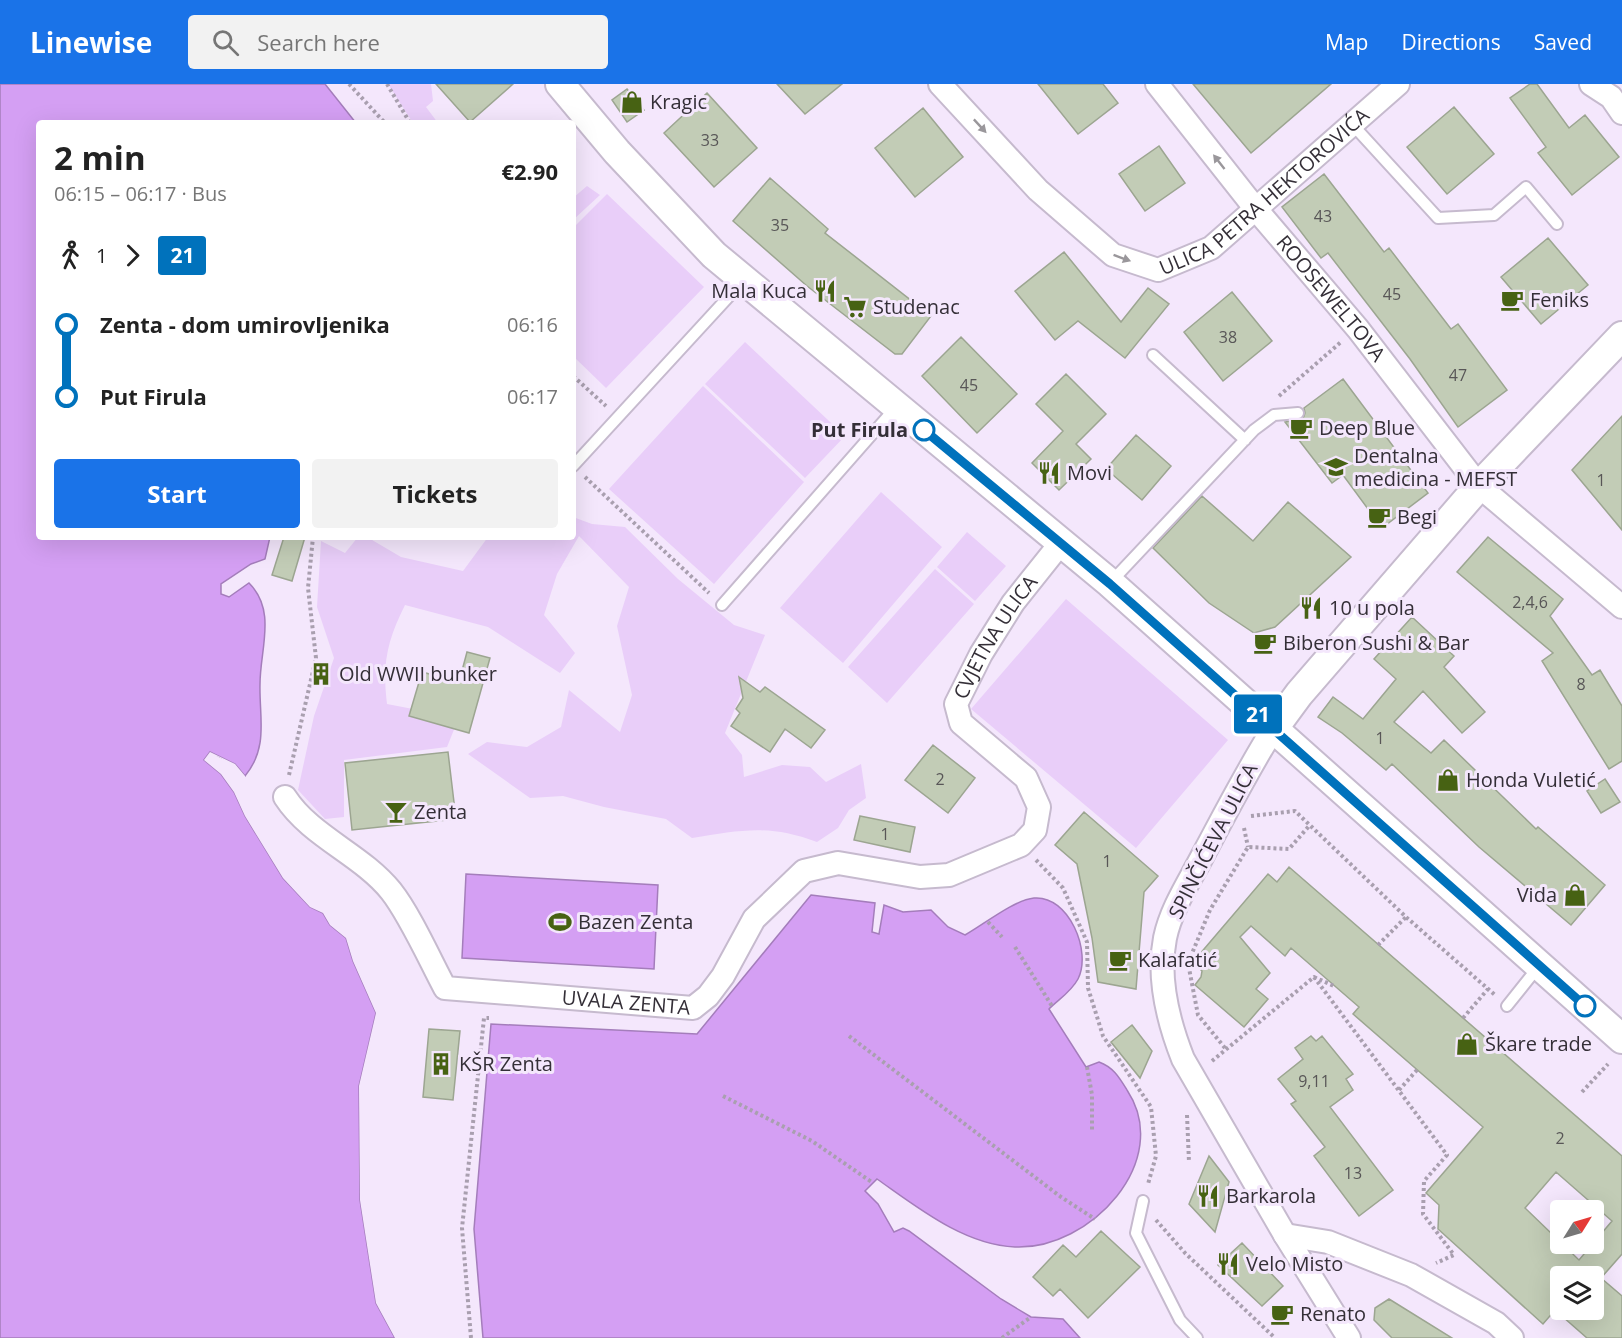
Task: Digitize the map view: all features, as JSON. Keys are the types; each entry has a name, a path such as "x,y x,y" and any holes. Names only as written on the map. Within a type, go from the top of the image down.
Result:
{"street":[{"path":"560,84 617,152 714,255 1110,584 1622,1039"},
{"name":"ULICA PETRA HEKTOROVIĆA","path":"939,84 1038,190 1113,255 1158,270 1211,248 1398,84"},
{"name":"ROOSEWELTOVA","path":"1157,84 1255,208 1358,329 1479,486 1622,607"},
{"path":"1591,84 1611,97 1620,107"},
{"name":"SPINČIĆEVA ULICA","path":"1350,1338 1285,1235 1183,1059 1170,1028 1162,974 1166,938 1177,905 1254,759 1299,694 1479,486 1622,336"},
{"name":"CVJETNA ULICA","path":"1021,845 1035,830 1039,807 1026,778 961,723 956,704 981,654 1012,603 1060,544"},
{"name":"UVALA ZENTA","path":"285,797 297,815 349,854 391,891 445,988 693,1008 708,996 723,976 754,919 804,871 838,863 920,877 949,875 1021,845"},
{"path":"1285,1235 1328,1242 1411,1275 1496,1323 1512,1338"}],"lane":[{"path":"1352,124 1438,218 1494,215 1526,187 1557,224"},
{"path":"576,463 744,280"},
{"path":"1154,354 1245,440"},
{"path":"722,605 896,407"},
{"path":"1110,584 1245,440 1274,415 1298,413"},
{"path":"1507,1006 1539,966"},
{"path":"1143,1201 1136,1233 1180,1320 1197,1338"}],"path":[{"path":"349,84 382,120"},
{"path":"387,84 408,120"},
{"path":"1296,379 1358,329"},
{"path":"576,379 617,417"},
{"path":"582,475 722,605"},
{"path":"285,797 316,658 308,588 313,540"},
{"path":"1226,1048 1198,1015 1188,963 1210,910 1248,847 1243,824 1249,816 1295,811 1406,917 1507,1006"},
{"path":"1248,847 1289,849 1309,826"},
{"path":"1021,845 1063,888 1087,942 1088,988 1103,1036 1151,1107 1156,1156 1143,1201 1161,1227 1185,1253 1275,1338"},
{"path":"1378,945 1406,917"},
{"path":"988,922 1002,937"},
{"path":"1015,947 1052,1006"},
{"path":"1204,1069 1226,1048 1314,977"},
{"path":"1314,977 1334,986"},
{"path":"1314,977 1447,1155 1424,1181 1423,1214 1454,1255 1411,1275"},
{"path":"1463,1018 1488,989"},
{"path":"471,1338 462,1228 484,1018 496,1018"},
{"path":"849,1036 1061,1197 1095,1219"},
{"path":"1582,1092 1608,1064"},
{"path":"1087,1067 1092,1095 1092,1132"},
{"path":"1399,1090 1417,1070"},
{"path":"723,1096 812,1141 873,1183"},
{"path":"1002,1338 1031,1317"}],"shaded area":[{"path":"0,84 325,84 354,120 36,120 36,540 269,540 265,559 251,564 221,584 221,594 229,597 249,583 258,594 263,606 265,631 260,684 261,732 257,754 245,776 235,764 210,752 204,760 221,774 234,792 245,816 283,878 310,907 323,913 330,925 346,938 353,961 376,1013 359,1086 360,1200 376,1303 395,1338 0,1338"},
{"path":"388,84 431,84 433,101 426,107 436,120 411,120"},
{"path":"587,186 600,195 576,217 576,195"},
{"path":"607,194 704,287 606,388 576,359 576,225"},
{"path":"745,342 845,436 805,478 705,384"},
{"path":"703,386 804,482 714,584 609,489"},
{"path":"881,492 942,547 843,663 780,608"},
{"path":"576,518 592,524 625,527 678,579 734,625 765,635 725,733 742,755 744,777 782,765 810,767 826,782 861,764 866,798 849,810 838,828 817,842 800,836 755,830 692,838 666,819 604,807 563,796 530,798 468,754 487,742 527,747 561,727 569,690 620,732 632,695 617,626 629,587 579,536 557,574 544,615 575,653 560,673 488,627 405,605 387,653 385,677 387,704 413,709 455,727 447,747 344,760 344,817 325,819 298,790 314,716 334,658 317,607 321,541 345,553 356,540 372,540 401,557 463,571 486,540 576,540"},
{"path":"967,532 1006,566 975,601 937,567"},
{"path":"935,569 974,604 887,703 848,667"},
{"path":"1066,599 1228,740 1136,848 971,709"},
{"name":"Bazen Zenta","path":"466,874 658,885 654,969 462,958"},
{"path":"811,895 875,903 872,932 879,934 884,905 903,912 931,910 948,927 965,935 1017,903 1034,898 1047,900 1067,915 1079,941 1082,968 1072,988 1049,1009 1086,1067 1099,1062 1115,1073 1127,1090 1139,1117 1140,1145 1132,1172 1117,1196 1096,1217 1071,1234 1043,1244 1015,1247 996,1245 959,1232 877,1179 865,1191 878,1204 894,1232 903,1228 909,1231 1001,1299 1031,1317 1063,1319 1080,1338 483,1338 474,1229 491,1024 697,1034"}],"pier":[{"path":"210,752 235,764 245,776 245,779 233,766 219,757 211,755 208,759 223,772 236,790 247,814 286,876 312,905 325,911 332,923 349,936 355,960 379,1012 362,1086 363,1200 379,1302 398,1338 395,1338 376,1303 360,1200 359,1086 376,1013 353,961 346,938 330,925 323,913 310,907 283,878 245,816 234,792 221,774 204,760"}],"building":[{"path":"436,84 513,84 472,120 468,120"},
{"path":"777,84 842,84 805,114"},
{"path":"1038,84 1103,84 1118,103 1078,134"},
{"path":"1193,84 1331,84 1251,153"},
{"path":"1530,84 1537,84 1569,128 1585,115 1619,157 1572,195 1538,153 1546,147 1510,98"},
{"path":"627,89 644,110 627,122 612,100"},
{"path":"707,93 757,148 714,187 664,133"},
{"path":"1454,107 1494,154 1447,194 1407,147"},
{"path":"923,108 963,157 915,197 875,148"},
{"path":"1159,146 1185,183 1145,211 1119,174"},
{"path":"1324,174 1384,252 1389,248 1451,329 1458,324 1507,390 1458,427 1410,359 1328,253 1321,258 1282,207"},
{"path":"770,178 828,229 825,233 931,316 902,354 895,354 807,286 733,221"},
{"path":"1548,238 1588,285 1541,324 1501,277"},
{"path":"1064,252 1121,322 1148,288 1169,304 1125,358 1078,321 1055,340 1015,291"},
{"path":"1232,292 1272,341 1223,381 1184,332"},
{"path":"961,337 1017,394 977,433 922,376"},
{"path":"1066,374 1106,414 1076,444 1091,459 1059,490 1032,463 1063,431 1036,404"},
{"path":"1343,379 1428,493 1382,528 1343,475 1332,483 1285,422 1303,419 1304,408"},
{"path":"1622,416 1622,530 1572,470"},
{"path":"1136,435 1171,466 1142,500 1106,469"},
{"path":"1202,496 1253,541 1288,502 1351,557 1275,627 1254,633 1209,603 1153,548"},
{"path":"1488,537 1563,599 1550,616 1592,675 1600,670 1622,706 1622,761 1609,769 1542,661 1553,653 1457,572"},
{"path":"283,540 304,540 292,581 272,575"},
{"path":"1412,617 1454,656 1444,667 1485,712 1462,733 1423,691 1394,722 1431,753 1444,740 1536,829 1538,827 1605,885 1571,925 1479,847 1392,764 1386,770 1342,733 1318,717 1333,697 1363,719 1396,679 1374,659"},
{"path":"467,652 490,658 469,733 409,716 422,672 459,682"},
{"path":"739,677 760,692 765,687 825,730 811,748 785,729 770,752 731,726 740,713 736,709 743,698"},
{"path":"933,745 975,778 948,813 905,780"},
{"path":"448,752 456,819 352,830 345,763"},
{"path":"1605,779 1620,802 1601,813 1587,791"},
{"path":"1084,812 1158,876 1144,892 1136,989 1098,982 1092,938 1077,864 1055,845"},
{"path":"860,816 915,827 910,852 854,840"},
{"path":"1289,867 1622,1156 1622,1254 1604,1275 1604,1266 1550,1266 1550,1316 1543,1324 1438,1229 1439,1205 1426,1193 1483,1127 1353,1014 1359,1007 1291,948 1285,956 1251,926 1240,937 1270,973 1256,989 1268,999 1244,1027 1195,985 1202,971 1193,962 1268,874 1277,882"},
{"path":"1132,1025 1152,1051 1140,1078 1111,1042"},
{"name":"KŠR Zenta","path":"429,1029 460,1031 453,1100 423,1097"},
{"path":"1311,1036 1316,1041 1322,1036 1353,1074 1346,1079 1353,1090 1330,1107 1393,1190 1359,1216 1314,1156 1325,1147 1291,1104 1296,1101 1278,1079 1303,1059 1295,1048"},
{"path":"1209,1156 1229,1182 1215,1232 1189,1204"},
{"path":"1101,1231 1140,1267 1088,1318 1060,1289 1053,1296 1033,1277 1063,1245 1076,1257"},
{"path":"1242,1243 1283,1286 1262,1306 1218,1265"},
{"path":"1604,1281 1622,1296 1622,1338 1587,1338 1566,1320 1604,1320"},
{"path":"1389,1299 1452,1338 1392,1338 1374,1320 1375,1308"}],"bus line":[{"name":"21","path":"924,430 1110,584 1585,1006"}],"place":[{"name":"Kragic","path":"632,102"},
{"name":"Mala Kuca","path":"825,291"},
{"name":"Feniks","path":"1512,300"},
{"name":"Studenac","path":"855,307"},
{"name":"Deep Blue","path":"1301,428"},
{"name":"Put Firula","path":"924,430"},
{"name":"Dentalna medicina - MEFST","path":"1336,467"},
{"name":"Movi","path":"1049,473"},
{"name":"Begi","path":"1379,517"},
{"name":"10 u pola","path":"1311,608"},
{"name":"Biberon Sushi & Bar","path":"1265,643"},
{"name":"Old WWII bunker","path":"321,674"},
{"name":"Honda Vuletić","path":"1448,780"},
{"name":"Zenta","path":"396,812"},
{"name":"Vida","path":"1575,895"},
{"name":"Bazen Zenta","path":"560,922"},
{"name":"Kalafatić","path":"1120,960"},
{"name":"Škare trade","path":"1467,1044"},
{"name":"KŠR Zenta","path":"441,1064"},
{"name":"Barkarola","path":"1208,1196"},
{"name":"Velo Misto","path":"1228,1264"},
{"name":"Renato","path":"1282,1314"}]}
